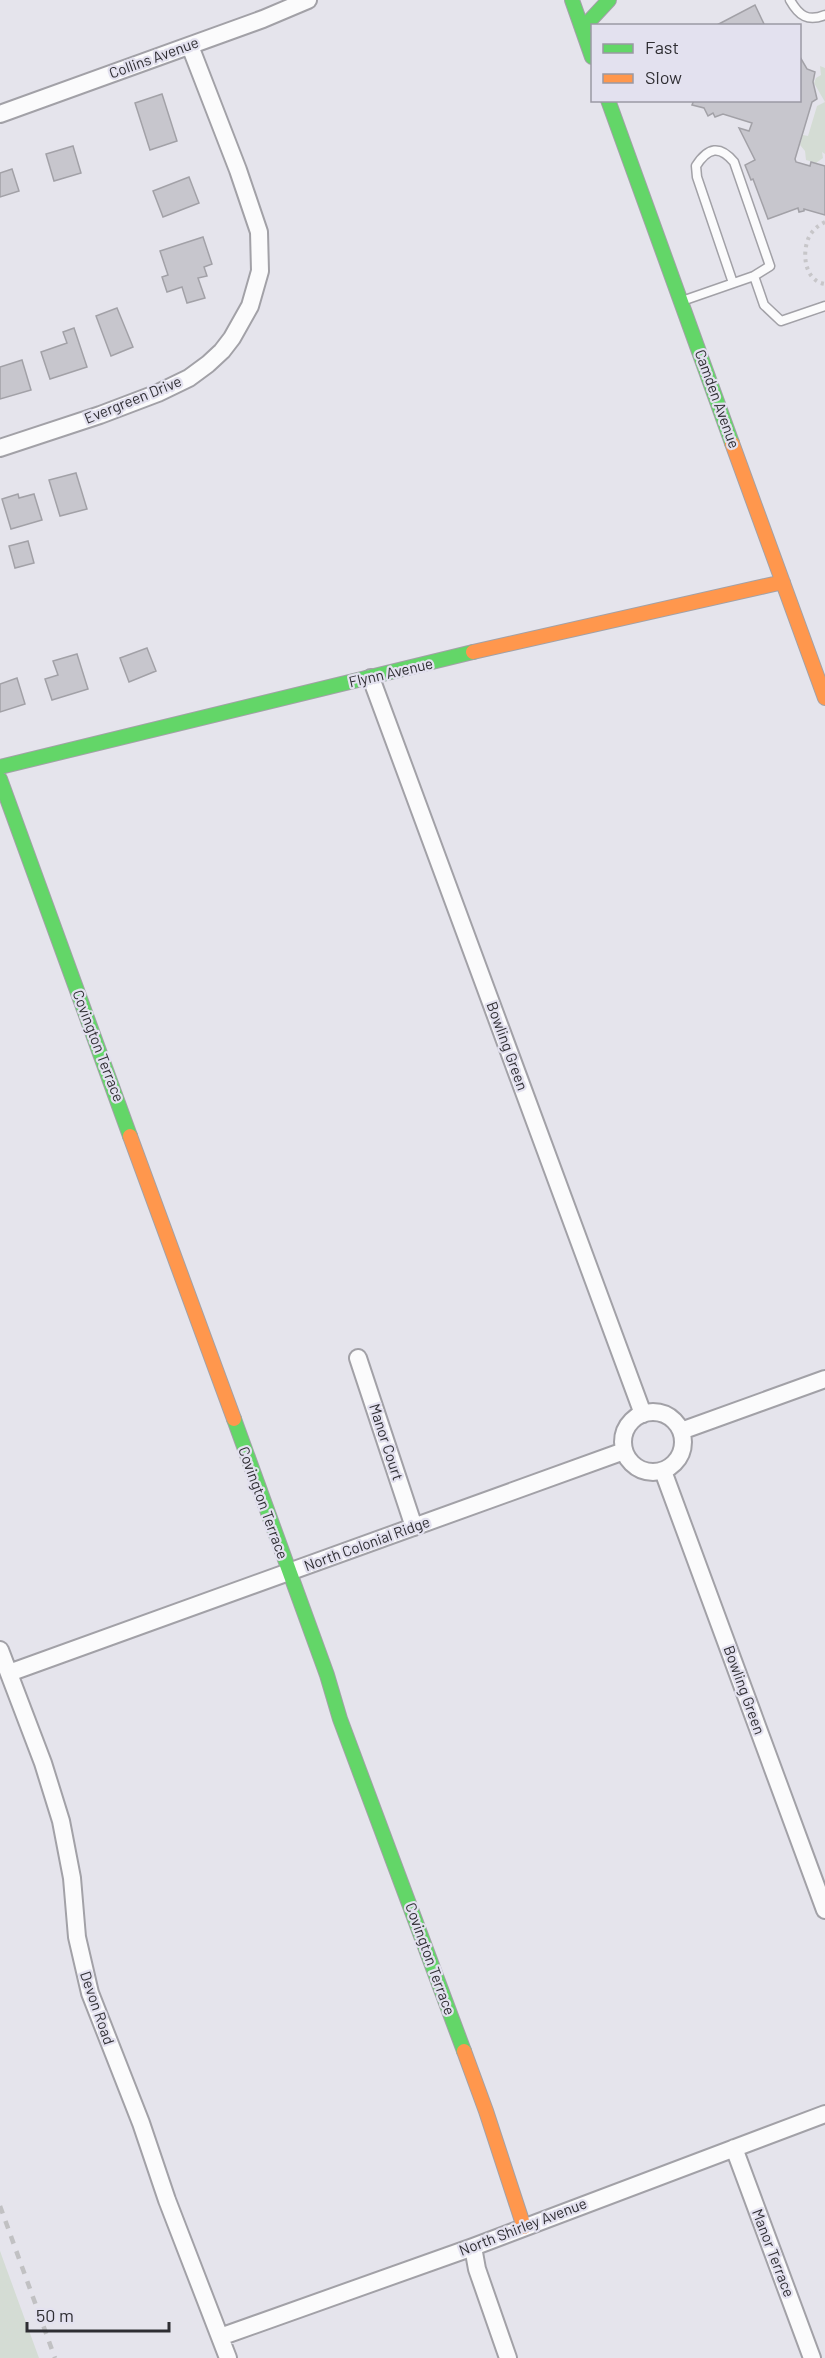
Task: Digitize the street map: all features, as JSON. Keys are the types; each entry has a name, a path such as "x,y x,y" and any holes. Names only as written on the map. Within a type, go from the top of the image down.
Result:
{"street":[{"name":"Collins Avenue","path":"2,109 263,20 308,0"},
{"path":"572,0 591,54"},
{"path":"582,29 609,0"},
{"name":"Evergreen Drive","path":"0,448 100,415 158,393 189,378 222,351 250,306 260,271 259,232 238,170 190,46"},
{"name":"Camden Avenue","path":"609,102 824,693"},
{"name":"Flynn Avenue","path":"0,767 542,636 783,582"},
{"name":"Bowling Green","path":"371,678 643,1414"},
{"name":"Covington Terrace","path":"0,779 289,1572 340,1719 486,2111 524,2227"},
{"name":"Manor Court","path":"358,1358 414,1527"},
{"path":"681,1431 825,1378"},
{"path":"650,1412 665,1415 672,1419 681,1431 682,1450 671,1466 663,1471 654,1473 635,1467 624,1451 624,1433 628,1425 643,1414 650,1412"},
{"name":"North Colonial Ridge","path":"9,1673 624,1451"},
{"name":"Bowling Green","path":"663,1471 825,1910"},
{"name":"Devon Road","path":"0,1650 43,1763 61,1821 72,1878 77,1937 90,1993 228,2358"},
{"name":"North Shirley Avenue","path":"220,2337 472,2247 825,2114"},
{"name":"Manor Terrace","path":"734,2148 812,2358"},
{"path":"472,2247 477,2269 508,2358"}],"lane":[{"path":"790,0 796,11 806,19 816,19 825,15"},
{"path":"682,302 754,276 770,266 734,162 727,152 718,150 708,152 696,166 697,177 733,283"},
{"path":"754,276 764,305 782,321 825,306"}],"path":[{"path":"825,222 811,233 806,252 809,274 814,281 825,284"}],"shaded area":[{"path":"820,66 825,68 825,102 814,83 821,75"},
{"path":"825,102 825,154 822,152 823,158 816,163 806,160 805,151 800,145 803,135 808,136 817,106"},
{"path":"0,2251 39,2358 0,2358"}],"building":[{"path":"755,5 764,24 719,24"},
{"path":"801,59 807,69 815,72 813,82 817,99 812,102 795,159 796,162 810,166 811,162 825,166 825,215 804,209 799,212 798,208 768,219 753,179 751,180 745,165 755,160 739,128 749,131 752,123 723,114 715,117 713,113 708,116 704,108 692,105 693,102 801,102"},
{"path":"162,94 177,141 150,150 135,103"},
{"path":"73,146 81,173 54,181 46,154"},
{"path":"12,169 19,191 0,197 0,173"},
{"path":"189,177 199,203 163,217 153,191"},
{"path":"203,237 212,264 204,267 207,276 198,278 205,298 187,303 182,287 167,292 162,277 168,275 160,251"},
{"path":"117,308 133,347 111,356 96,316"},
{"path":"74,328 87,367 50,379 41,352 67,343 63,332"},
{"path":"22,360 31,390 0,399 0,367"},
{"path":"76,473 87,509 60,516 49,480"},
{"path":"18,494 19,498 34,494 42,520 11,529 2,499"},
{"path":"28,541 34,563 15,568 9,546"},
{"path":"147,648 156,671 129,682 120,658"},
{"path":"77,654 88,689 52,700 45,679 58,675 53,661"},
{"path":"17,678 25,704 0,712 0,684"}],"railway":[{"path":"0,2206 55,2358"}],"traffic: fast":[{"path":"572,0 591,54"},
{"path":"582,29 609,0"},
{"path":"609,102 732,443"},
{"path":"0,767 473,652"},
{"path":"0,779 130,1136"},
{"path":"234,1419 327,1675 340,1719 464,2051"}],"traffic: slow":[{"path":"732,443 825,698"},
{"path":"473,652 783,582"},
{"path":"130,1136 234,1419"},
{"path":"464,2051 524,2227"}]}
